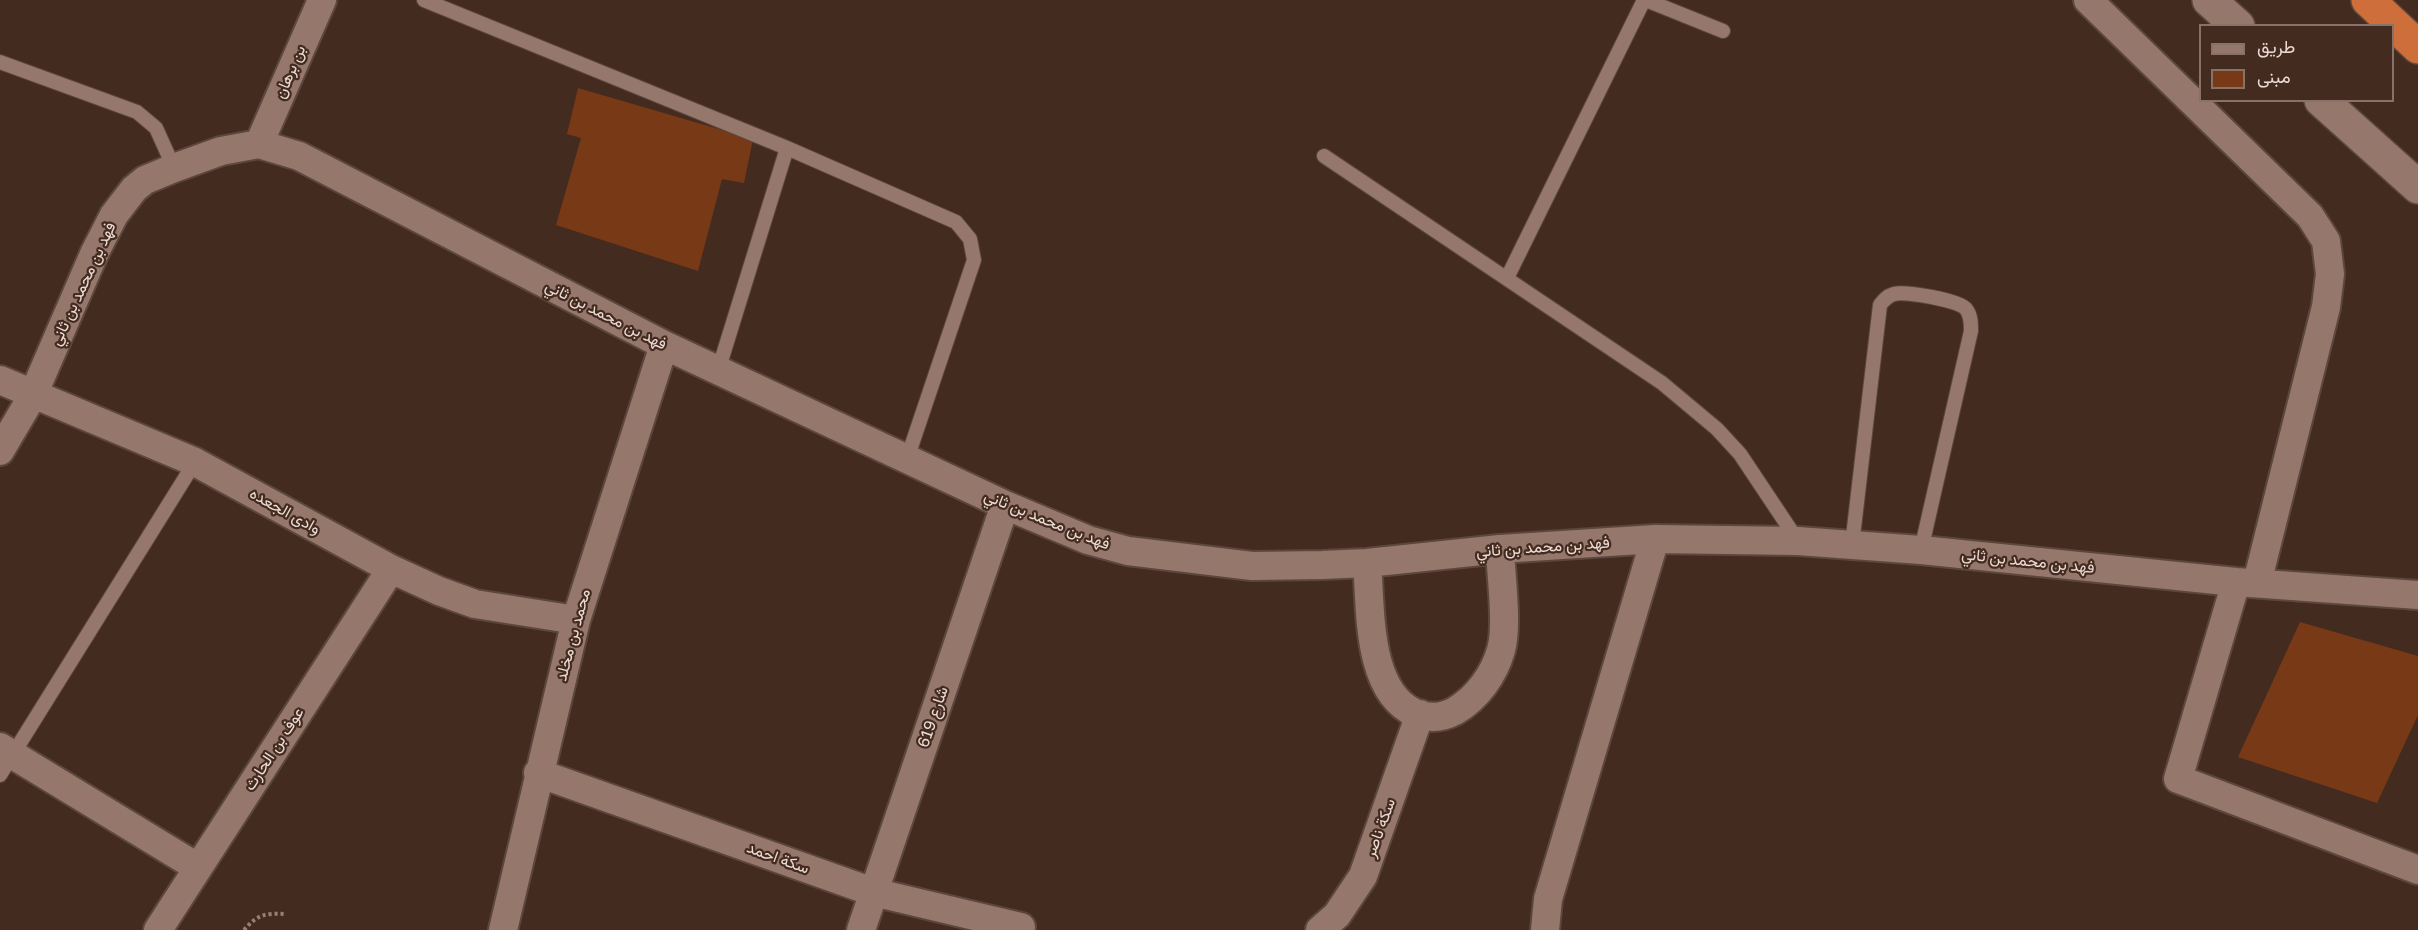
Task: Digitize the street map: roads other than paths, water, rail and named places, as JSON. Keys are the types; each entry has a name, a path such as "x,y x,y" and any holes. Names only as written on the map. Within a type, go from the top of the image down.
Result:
{"highway":[{"path":"2368,0 2394,24"},
{"path":"2394,24 2418,47"}],"main road":[{"path":"2210,0 2236,24"},
{"path":"2324,102 2418,187"}],"street":[{"name":"بن برهان","path":"260,144 321,0"},
{"path":"2088,0 2310,216 2326,241 2330,274 2326,307 2246,583 2178,779 2418,870"},
{"name":"فهد بن محمد بن ثاني","path":"0,451 33,395 94,254 114,215 134,189 146,180 221,151 260,144 299,156 355,183 664,345 1005,505 1088,540 1128,551 1251,566 1367,563 1500,549 1655,539 1798,541 1921,550 2246,583 2418,595"},
{"name":"محمد بن مخلد","path":"503,930 538,773 576,620 664,345"},
{"name":"وادى الجعده","path":"0,380 195,462 391,569 475,604 576,620"},
{"name":"شارع 619","path":"861,930 1005,505"},
{"path":"1545,930 1548,899 1655,539"},
{"path":"1367,563 1374,645 1379,667 1388,688 1399,702 1420,714 1434,718 1449,714 1467,704 1483,686 1494,668 1501,649 1503,633 1500,549"},
{"name":"عوف بن الحارث","path":"158,930 391,569"},
{"name":"سكة ناصر","path":"1320,930 1337,915 1363,876 1420,714"},
{"path":"4,759 197,867"},
{"name":"سكة احمد","path":"538,773 873,892 1021,927"}],"lane":[{"path":"424,0 787,148 956,222 970,239 974,260 969,281 907,459"},
{"path":"1507,278 1645,0 1723,31"},
{"path":"0,62 137,112 156,128 174,168"},
{"path":"718,370 787,148"},
{"path":"1324,156 1662,383 1717,429 1740,454 1798,541"},
{"path":"1852,545 1880,305 1887,297 1896,293 1957,302 1966,309 1971,319 1971,331 1921,550"},
{"path":"4,759 195,462"}]}
